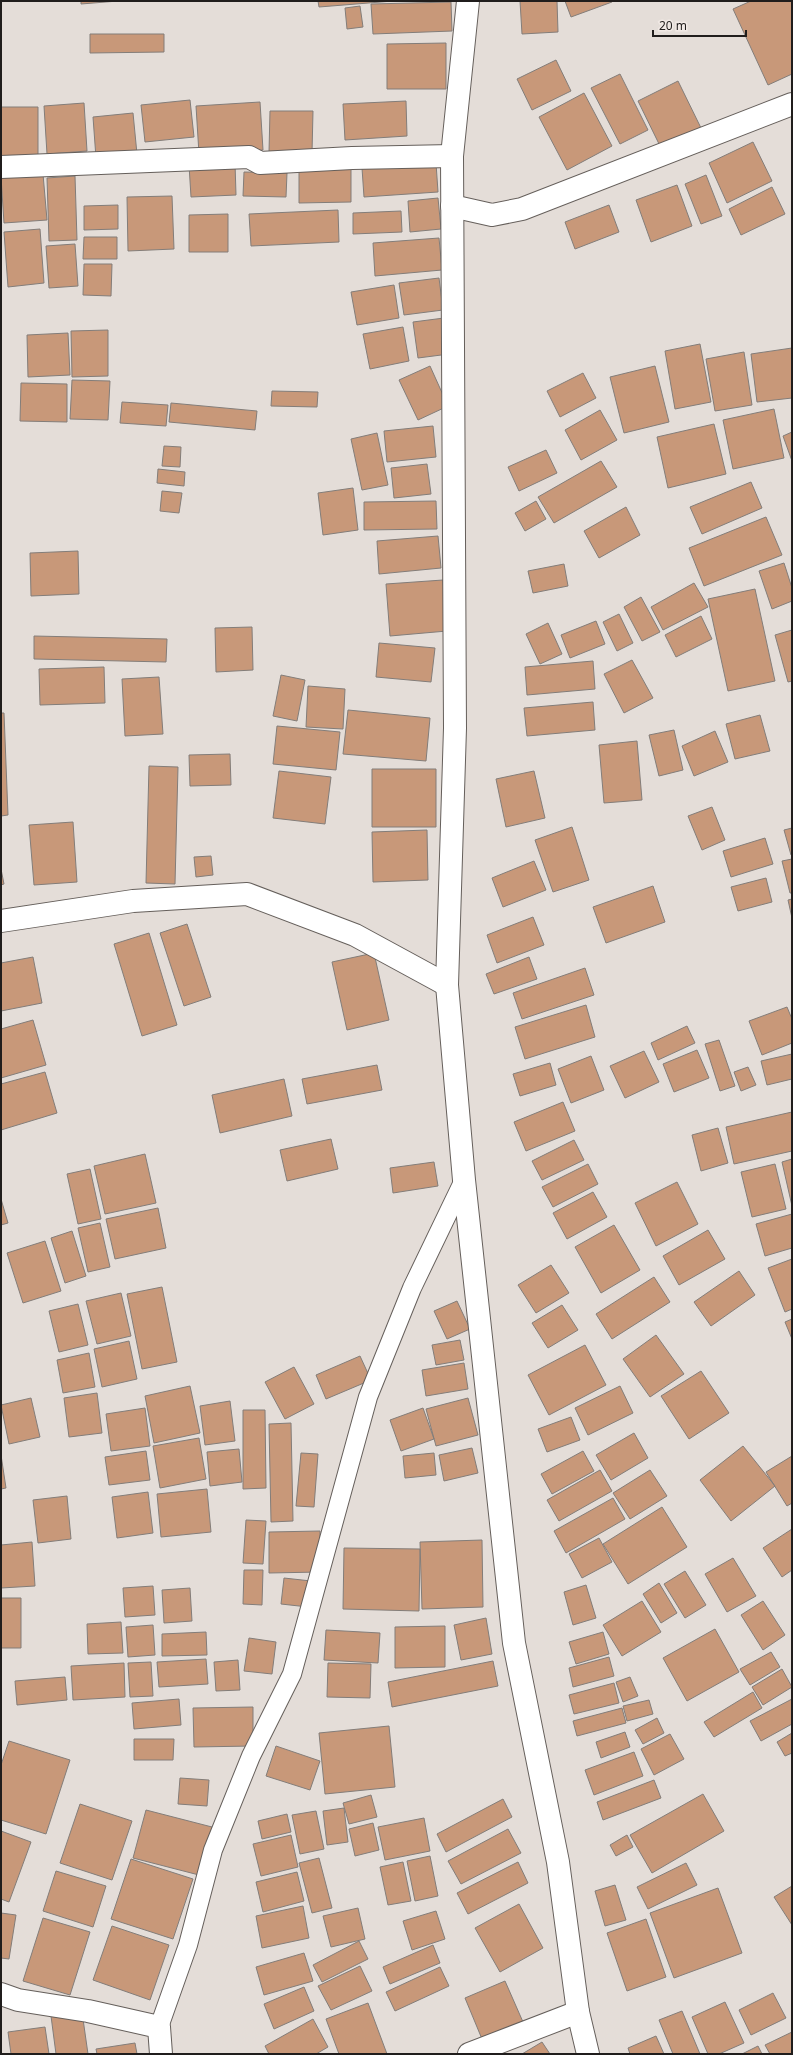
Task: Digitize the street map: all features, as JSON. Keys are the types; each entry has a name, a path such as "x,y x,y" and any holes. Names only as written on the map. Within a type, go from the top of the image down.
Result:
{"main road":[{"path":"468,1 452,156 455,728 447,985 464,1180 514,1643 558,1862 578,2012 588,2054"},
{"path":"452,206 492,215 522,209 792,104"},
{"path":"1,167 250,157 260,164 352,158 452,156"},
{"path":"1,921 133,902 247,894 355,935 447,985"},
{"path":"1,1994 18,2000 88,2011 159,2027 161,2054"},
{"path":"469,2054 578,2012"}],"lane":[{"path":"159,2027 188,1945 213,1850 251,1756 292,1674 368,1397 412,1288 464,1180"}],"building":[{"path":"81,1 118,1 81,4"},
{"path":"318,1 393,1 319,7"},
{"path":"520,1 557,1 558,32 522,34"},
{"path":"565,1 612,1 612,2 571,17"},
{"path":"751,1 792,1 792,74 768,85 733,9"},
{"path":"451,2 452,31 373,34 371,4"},
{"path":"360,6 363,27 347,29 345,8"},
{"path":"90,34 164,34 164,52 90,53"},
{"path":"446,43 446,89 387,89 387,44"},
{"path":"556,60 571,91 532,110 517,79"},
{"path":"620,74 648,130 620,144 591,88"},
{"path":"678,81 701,128 661,148 638,101"},
{"path":"584,93 612,146 567,170 539,117"},
{"path":"190,100 194,137 145,142 141,105"},
{"path":"406,101 407,136 345,140 343,104"},
{"path":"260,102 263,150 199,154 196,106"},
{"path":"84,103 87,151 47,154 44,106"},
{"path":"1,107 38,107 38,156 1,156"},
{"path":"270,111 313,111 312,153 269,152"},
{"path":"133,113 137,154 96,158 93,117"},
{"path":"753,142 772,181 727,203 709,163"},
{"path":"235,163 236,195 191,197 189,165"},
{"path":"436,163 438,192 364,197 362,168"},
{"path":"351,165 351,202 299,203 299,166"},
{"path":"244,172 287,173 286,197 243,196"},
{"path":"43,174 47,220 4,223 1,177"},
{"path":"706,175 722,216 701,224 685,184"},
{"path":"75,176 77,240 49,241 47,178"},
{"path":"677,185 692,226 651,242 636,200"},
{"path":"772,187 785,214 741,235 729,209"},
{"path":"172,196 174,249 128,251 127,197"},
{"path":"438,198 441,229 410,232 408,201"},
{"path":"118,205 118,229 84,230 84,206"},
{"path":"609,205 619,232 575,249 565,222"},
{"path":"338,210 339,242 251,246 249,214"},
{"path":"401,211 402,232 353,234 353,213"},
{"path":"228,214 228,252 189,252 189,215"},
{"path":"40,229 44,283 8,287 4,232"},
{"path":"84,237 117,237 117,259 83,259"},
{"path":"439,238 442,270 375,276 373,243"},
{"path":"75,244 78,286 49,288 46,246"},
{"path":"84,264 112,264 111,296 83,295"},
{"path":"439,278 443,310 404,315 399,283"},
{"path":"394,285 399,318 357,325 351,292"},
{"path":"444,318 449,354 418,358 413,322"},
{"path":"403,327 409,361 370,369 363,334"},
{"path":"108,330 108,376 72,377 71,331"},
{"path":"68,333 70,375 28,377 27,335"},
{"path":"700,344 711,402 675,409 665,351"},
{"path":"792,348 792,398 757,402 751,354"},
{"path":"744,352 752,405 715,411 706,359"},
{"path":"430,366 448,406 418,420 399,380"},
{"path":"655,366 669,422 624,433 610,377"},
{"path":"583,373 596,398 560,417 547,391"},
{"path":"72,380 110,381 108,420 70,419"},
{"path":"21,383 67,384 67,422 20,421"},
{"path":"272,391 318,392 317,407 271,406"},
{"path":"122,402 168,405 166,426 120,423"},
{"path":"171,403 257,411 255,430 169,422"},
{"path":"774,409 784,458 733,469 723,420"},
{"path":"600,410 617,440 581,460 565,430"},
{"path":"714,424 726,474 668,488 657,437"},
{"path":"433,426 436,457 387,462 384,431"},
{"path":"792,432 792,461 783,436"},
{"path":"377,433 388,485 362,490 351,439"},
{"path":"164,446 181,447 180,467 162,466"},
{"path":"546,450 557,473 519,491 508,467"},
{"path":"601,461 617,487 554,523 538,497"},
{"path":"427,464 431,494 394,498 391,468"},
{"path":"158,469 185,472 184,486 157,483"},
{"path":"751,482 762,508 702,534 690,507"},
{"path":"353,488 358,530 323,535 318,493"},
{"path":"162,491 182,493 179,513 160,511"},
{"path":"436,501 437,529 364,530 364,502"},
{"path":"536,501 546,519 525,531 515,513"},
{"path":"626,507 640,535 599,558 584,531"},
{"path":"766,517 782,555 704,586 689,548"},
{"path":"438,536 441,568 379,574 377,541"},
{"path":"78,551 79,594 31,596 30,553"},
{"path":"784,563 792,588 792,601 772,609 759,571"},
{"path":"564,564 568,586 533,593 528,571"},
{"path":"443,580 447,631 390,636 386,584"},
{"path":"694,583 708,607 663,630 651,607"},
{"path":"755,589 775,681 728,691 708,599"},
{"path":"641,597 660,632 642,641 624,607"},
{"path":"619,614 633,643 617,651 603,622"},
{"path":"701,616 712,639 676,657 665,635"},
{"path":"596,621 605,644 570,658 561,635"},
{"path":"548,623 562,654 540,664 526,634"},
{"path":"252,627 253,670 216,672 215,628"},
{"path":"792,630 792,681 788,682 775,635"},
{"path":"34,636 167,639 166,662 34,659"},
{"path":"379,643 435,648 431,682 376,677"},
{"path":"632,660 653,698 624,713 604,674"},
{"path":"593,661 595,689 527,695 525,667"},
{"path":"104,667 105,703 40,705 39,669"},
{"path":"281,675 305,680 297,721 273,716"},
{"path":"159,677 163,734 125,736 122,679"},
{"path":"308,686 345,689 343,729 306,727"},
{"path":"593,702 595,730 527,736 524,708"},
{"path":"348,710 430,718 426,761 343,754"},
{"path":"1,713 4,713 8,815 1,816"},
{"path":"760,715 770,751 735,759 726,724"},
{"path":"277,726 340,732 336,770 273,764"},
{"path":"674,730 683,770 659,776 649,735"},
{"path":"715,731 728,762 694,776 682,746"},
{"path":"637,741 642,800 604,803 599,745"},
{"path":"230,754 231,785 190,786 189,755"},
{"path":"149,766 178,767 175,884 146,883"},
{"path":"372,769 436,769 436,827 372,827"},
{"path":"279,771 331,777 325,824 273,818"},
{"path":"534,771 545,818 506,827 496,779"},
{"path":"712,807 725,840 702,850 688,816"},
{"path":"73,822 77,882 34,885 29,825"},
{"path":"572,827 589,880 553,892 535,840"},
{"path":"792,828 792,855 791,855 784,830"},
{"path":"427,830 428,880 373,882 372,832"},
{"path":"765,838 773,864 731,877 723,851"},
{"path":"211,856 213,875 196,877 194,857"},
{"path":"792,859 792,893 790,893 782,861"},
{"path":"534,861 546,890 503,907 492,878"},
{"path":"1,869 4,884 1,885"},
{"path":"766,878 772,902 738,911 731,887"},
{"path":"653,886 665,922 606,943 593,907"},
{"path":"792,899 792,918 788,900"},
{"path":"533,917 544,945 497,963 487,935"},
{"path":"187,924 211,997 184,1006 160,933"},
{"path":"149,933 177,1025 142,1036 114,944"},
{"path":"374,953 389,1020 347,1030 332,962"},
{"path":"33,957 42,1003 1,1011 1,963"},
{"path":"529,957 537,979 494,994 486,974"},
{"path":"585,968 594,995 522,1019 513,993"},
{"path":"586,1005 595,1037 525,1059 515,1027"},
{"path":"787,1007 792,1019 792,1043 762,1055 749,1021"},
{"path":"33,1020 46,1065 1,1078 1,1029"},
{"path":"687,1026 695,1043 658,1060 651,1043"},
{"path":"719,1040 735,1086 720,1091 705,1044"},
{"path":"697,1050 709,1078 674,1092 663,1064"},
{"path":"644,1051 659,1082 625,1098 610,1066"},
{"path":"792,1054 792,1079 767,1085 761,1061"},
{"path":"591,1056 604,1090 571,1103 558,1069"},
{"path":"550,1063 556,1085 520,1096 513,1074"},
{"path":"377,1065 382,1090 307,1104 302,1079"},
{"path":"748,1067 756,1085 741,1091 734,1072"},
{"path":"45,1072 57,1113 1,1130 1,1084"},
{"path":"284,1079 292,1116 220,1133 212,1095"},
{"path":"563,1102 575,1131 526,1151 514,1122"},
{"path":"792,1112 792,1151 734,1164 726,1127"},
{"path":"718,1128 728,1163 701,1171 692,1135"},
{"path":"331,1139 338,1169 287,1181 280,1150"},
{"path":"574,1140 584,1160 542,1180 532,1161"},
{"path":"145,1154 156,1203 105,1214 94,1166"},
{"path":"792,1159 792,1206 782,1162"},
{"path":"434,1162 438,1186 393,1193 390,1168"},
{"path":"588,1164 598,1184 553,1207 542,1187"},
{"path":"775,1164 786,1209 752,1217 741,1172"},
{"path":"90,1169 101,1219 78,1224 67,1174"},
{"path":"677,1182 698,1224 656,1246 635,1203"},
{"path":"593,1192 607,1217 567,1239 553,1213"},
{"path":"1,1199 8,1223 1,1225"},
{"path":"158,1208 166,1248 115,1259 106,1219"},
{"path":"792,1214 792,1248 765,1256 756,1224"},
{"path":"100,1223 110,1267 88,1272 78,1228"},
{"path":"614,1225 640,1270 601,1293 575,1247"},
{"path":"708,1230 725,1259 679,1285 663,1256"},
{"path":"72,1231 86,1276 65,1283 51,1238"},
{"path":"45,1241 61,1291 23,1303 7,1253"},
{"path":"792,1259 792,1309 785,1312 768,1268"},
{"path":"551,1265 569,1293 536,1313 518,1285"},
{"path":"739,1271 755,1295 711,1326 694,1302"},
{"path":"654,1277 670,1302 612,1339 596,1314"},
{"path":"162,1287 177,1362 142,1369 127,1294"},
{"path":"121,1293 131,1336 97,1344 86,1301"},
{"path":"457,1301 470,1329 447,1339 434,1311"},
{"path":"78,1304 88,1345 59,1352 49,1311"},
{"path":"562,1305 578,1330 548,1348 532,1323"},
{"path":"792,1319 792,1339 785,1322"},
{"path":"656,1335 684,1374 650,1397 623,1359"},
{"path":"460,1340 464,1360 436,1365 432,1345"},
{"path":"129,1341 137,1379 102,1387 94,1349"},
{"path":"585,1345 606,1385 549,1415 528,1375"},
{"path":"89,1353 95,1387 63,1393 57,1360"},
{"path":"360,1356 371,1380 326,1399 316,1375"},
{"path":"464,1363 468,1389 426,1396 422,1370"},
{"path":"294,1367 314,1404 285,1419 265,1382"},
{"path":"701,1371 729,1413 689,1439 661,1396"},
{"path":"190,1386 200,1433 154,1443 145,1396"},
{"path":"620,1386 633,1413 588,1435 575,1408"},
{"path":"97,1393 102,1433 69,1437 64,1398"},
{"path":"31,1398 40,1437 9,1444 1,1405"},
{"path":"468,1398 478,1435 436,1446 426,1409"},
{"path":"230,1401 235,1441 205,1445 200,1406"},
{"path":"145,1408 150,1446 111,1451 106,1414"},
{"path":"423,1408 434,1439 401,1451 390,1420"},
{"path":"243,1410 265,1410 266,1488 243,1489"},
{"path":"571,1417 580,1440 547,1452 538,1429"},
{"path":"291,1423 293,1521 271,1522 269,1424"},
{"path":"634,1433 648,1458 611,1480 596,1455"},
{"path":"199,1438 206,1479 160,1488 153,1446"},
{"path":"743,1446 775,1486 731,1521 700,1480"},
{"path":"472,1448 478,1473 444,1481 439,1455"},
{"path":"239,1449 242,1482 210,1486 207,1452"},
{"path":"146,1451 150,1480 109,1485 105,1457"},
{"path":"583,1451 594,1471 552,1494 541,1474"},
{"path":"301,1453 318,1454 314,1507 296,1506"},
{"path":"434,1453 436,1475 405,1478 403,1456"},
{"path":"1,1455 6,1488 1,1489"},
{"path":"792,1456 792,1503 787,1506 766,1472"},
{"path":"600,1470 612,1491 559,1521 547,1500"},
{"path":"650,1470 667,1496 630,1519 613,1493"},
{"path":"207,1489 211,1532 161,1537 157,1494"},
{"path":"148,1492 153,1533 117,1538 112,1497"},
{"path":"67,1496 71,1539 38,1543 33,1500"},
{"path":"613,1498 625,1519 566,1553 554,1531"},
{"path":"662,1507 687,1547 628,1584 603,1544"},
{"path":"246,1520 266,1521 263,1564 243,1563"},
{"path":"792,1529 792,1570 782,1577 763,1548"},
{"path":"320,1531 320,1572 269,1573 269,1532"},
{"path":"599,1538 612,1562 582,1578 569,1554"},
{"path":"482,1540 483,1607 422,1609 420,1542"},
{"path":"32,1542 35,1586 1,1588 1,1545"},
{"path":"344,1548 420,1549 419,1611 343,1609"},
{"path":"733,1558 756,1596 727,1612 705,1574"},
{"path":"244,1570 263,1570 262,1605 243,1604"},
{"path":"685,1571 706,1605 685,1618 664,1584"},
{"path":"284,1578 311,1581 308,1607 281,1604"},
{"path":"659,1583 677,1613 661,1623 643,1594"},
{"path":"586,1585 596,1618 573,1625 564,1592"},
{"path":"153,1586 155,1615 125,1617 123,1588"},
{"path":"190,1588 192,1621 164,1623 162,1590"},
{"path":"1,1598 21,1598 21,1648 1,1648"},
{"path":"642,1601 661,1632 622,1656 603,1625"},
{"path":"763,1601 785,1635 763,1650 741,1615"},
{"path":"486,1618 492,1654 461,1660 454,1625"},
{"path":"121,1622 123,1653 88,1654 87,1624"},
{"path":"153,1625 155,1655 128,1657 126,1627"},
{"path":"445,1626 445,1667 395,1668 395,1627"},
{"path":"715,1629 739,1672 687,1701 663,1658"},
{"path":"326,1630 380,1633 378,1663 324,1660"},
{"path":"206,1632 207,1655 162,1656 162,1634"},
{"path":"603,1632 609,1654 576,1664 569,1642"},
{"path":"249,1638 276,1642 272,1674 244,1671"},
{"path":"771,1652 780,1667 750,1685 740,1669"},
{"path":"609,1657 614,1676 573,1687 569,1668"},
{"path":"206,1659 208,1684 159,1687 157,1662"},
{"path":"238,1660 240,1690 216,1691 214,1662"},
{"path":"493,1661 498,1686 392,1707 388,1682"},
{"path":"151,1662 153,1696 130,1697 128,1663"},
{"path":"124,1663 125,1697 73,1700 71,1666"},
{"path":"328,1663 371,1664 370,1698 327,1697"},
{"path":"782,1669 792,1687 763,1705 752,1687"},
{"path":"65,1677 67,1700 17,1705 15,1681"},
{"path":"630,1677 638,1696 623,1702 616,1682"},
{"path":"614,1683 619,1703 574,1714 569,1695"},
{"path":"753,1692 762,1708 714,1737 704,1722"},
{"path":"179,1699 181,1725 134,1729 132,1703"},
{"path":"792,1699 792,1724 761,1741 750,1721"},
{"path":"649,1700 653,1714 627,1721 623,1706"},
{"path":"253,1707 253,1746 194,1747 193,1708"},
{"path":"622,1708 626,1723 577,1736 573,1721"},
{"path":"657,1718 664,1733 643,1744 635,1730"},
{"path":"389,1726 395,1787 325,1794 319,1733"},
{"path":"625,1732 630,1747 601,1758 596,1742"},
{"path":"792,1733 792,1753 785,1756 777,1742"},
{"path":"670,1734 684,1759 654,1775 641,1749"},
{"path":"134,1739 174,1739 173,1760 134,1760"},
{"path":"9,1741 70,1760 46,1834 1,1820 1,1765"},
{"path":"276,1746 320,1761 310,1790 266,1776"},
{"path":"634,1752 643,1776 594,1795 585,1770"},
{"path":"180,1778 209,1780 207,1806 178,1804"},
{"path":"654,1780 661,1798 603,1820 597,1802"},
{"path":"703,1794 724,1831 652,1873 630,1835"},
{"path":"371,1795 377,1817 349,1824 343,1803"},
{"path":"503,1799 512,1817 446,1852 437,1834"},
{"path":"80,1804 132,1821 112,1880 60,1863"},
{"path":"344,1808 348,1842 327,1845 323,1811"},
{"path":"146,1810 212,1827 199,1875 133,1858"},
{"path":"316,1811 324,1849 300,1854 292,1815"},
{"path":"287,1814 291,1832 262,1839 258,1821"},
{"path":"424,1818 430,1851 385,1860 378,1827"},
{"path":"373,1823 379,1850 355,1856 349,1829"},
{"path":"508,1829 521,1853 461,1884 448,1861"},
{"path":"1,1831 31,1842 9,1902 1,1899"},
{"path":"291,1835 298,1867 261,1876 253,1844"},
{"path":"627,1835 633,1847 616,1856 610,1845"},
{"path":"430,1856 438,1896 415,1901 407,1861"},
{"path":"319,1858 332,1908 312,1913 299,1863"},
{"path":"131,1859 193,1879 173,1939 111,1919"},
{"path":"403,1862 411,1901 388,1905 380,1867"},
{"path":"518,1862 528,1883 468,1914 457,1893"},
{"path":"686,1863 697,1885 648,1909 637,1887"},
{"path":"56,1871 106,1886 93,1927 43,1911"},
{"path":"297,1872 304,1901 263,1912 256,1882"},
{"path":"615,1885 626,1920 605,1926 595,1891"},
{"path":"792,1886 792,1925 774,1897"},
{"path":"718,1888 742,1953 674,1978 650,1913"},
{"path":"519,1904 543,1948 500,1972 475,1928"},
{"path":"303,1906 309,1938 262,1948 256,1916"},
{"path":"358,1908 365,1939 331,1947 323,1916"},
{"path":"436,1911 445,1939 412,1950 403,1921"},
{"path":"1,1913 16,1915 9,1959 1,1958"},
{"path":"43,1918 90,1932 70,1995 23,1981"},
{"path":"646,1919 666,1977 627,1991 607,1933"},
{"path":"112,1926 169,1945 150,2000 93,1980"},
{"path":"359,1941 368,1959 322,1982 313,1965"},
{"path":"433,1945 440,1963 390,1984 383,1967"},
{"path":"304,1953 313,1981 264,1995 256,1967"},
{"path":"360,1966 372,1991 331,2010 318,1986"},
{"path":"440,1967 449,1986 395,2011 386,1992"},
{"path":"505,1981 523,2022 482,2039 465,1998"},
{"path":"304,1987 314,2011 274,2029 264,2004"},
{"path":"773,1993 786,2018 751,2035 739,2010"},
{"path":"725,2002 744,2043 719,2054 708,2054 692,2017"},
{"path":"368,2003 387,2054 339,2054 326,2019"},
{"path":"682,2011 700,2054 673,2054 659,2020"},
{"path":"82,2012 88,2054 56,2054 51,2016"},
{"path":"313,2019 328,2047 316,2054 269,2054 265,2046"},
{"path":"45,2027 49,2054 11,2054 8,2032"},
{"path":"792,2032 792,2054 770,2054 765,2045"},
{"path":"656,2036 664,2054 630,2054 628,2048"},
{"path":"542,2042 550,2054 522,2054"},
{"path":"135,2043 137,2054 97,2054 96,2049"},
{"path":"758,2046 762,2054 742,2054"}]}
